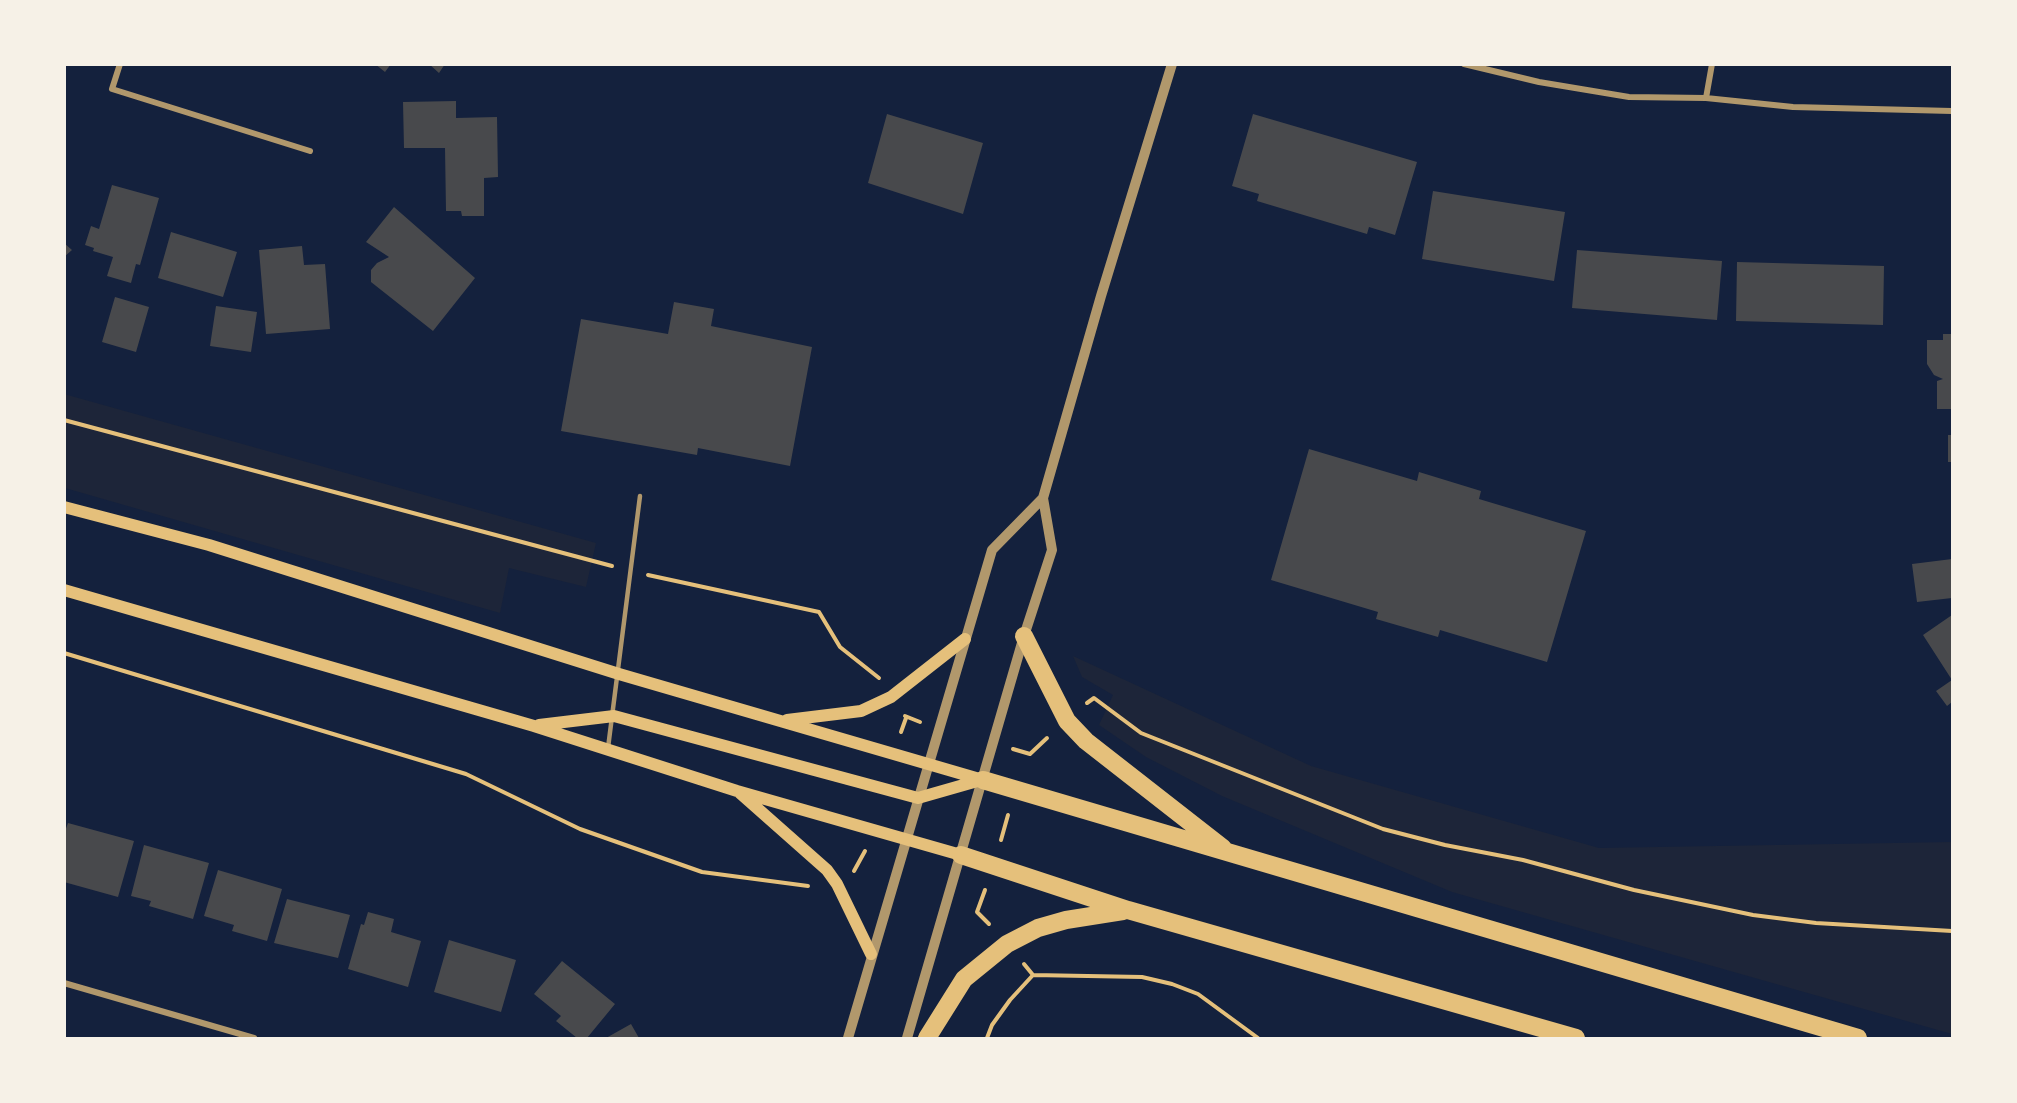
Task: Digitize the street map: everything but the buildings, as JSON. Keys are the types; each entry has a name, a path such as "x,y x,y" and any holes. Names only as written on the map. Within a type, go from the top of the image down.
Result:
{"highway":[{"path":"1024,636 1052,696 1067,720 1102,754 1231,854"},
{"path":"983,780 1858,1038"},
{"path":"960,855 1128,910 1576,1038"},
{"path":"927,1038 964,979 1007,944 1048,925 1128,910"}],"main road":[{"path":"64,507 209,545 619,674 983,780"},
{"path":"64,590 534,726 737,790 960,855"},
{"path":"780,721 861,711 891,697 965,639"},
{"path":"534,726 614,716 918,798 983,780"},
{"path":"737,790 827,870 837,884 871,954"}],"street":[{"path":"120,64 112,89 310,151"},
{"path":"907,1038 1024,636 1052,550 1043,498 1101,296 1172,64"},
{"path":"1464,64 1539,82 1629,97 1706,98 1793,107 1953,111"},
{"path":"1706,98 1712,64"},
{"path":"848,1038 871,954 909,839 928,763 992,550 1043,498"},
{"path":"64,983 255,1038"}],"lane":[{"path":"608,748 614,716 640,496"}],"path":[{"path":"64,420 632,571 819,612 834,639 873,671 906,718 939,728"},
{"path":"64,653 466,774 580,829 702,872 770,883 803,884 824,893 858,868 874,829"},
{"path":"993,743 1030,754 1094,698 1141,733 1383,829 1445,845 1523,860 1634,890 1753,915 1816,923 1953,932"},
{"path":"895,754 906,718"},
{"path":"1007,944 1033,975"},
{"path":"987,1038 992,1025 1010,1000 1033,975 1142,977 1172,984 1198,994 1258,1038"}],"shaded area":[{"path":"64,394 596,543 586,587 509,568 500,613 65,488"},
{"path":"1073,656 1311,766 1599,848 1952,842 1952,1034 1452,892 1222,796 1146,757 1099,725 1113,695 1082,677"}]}
